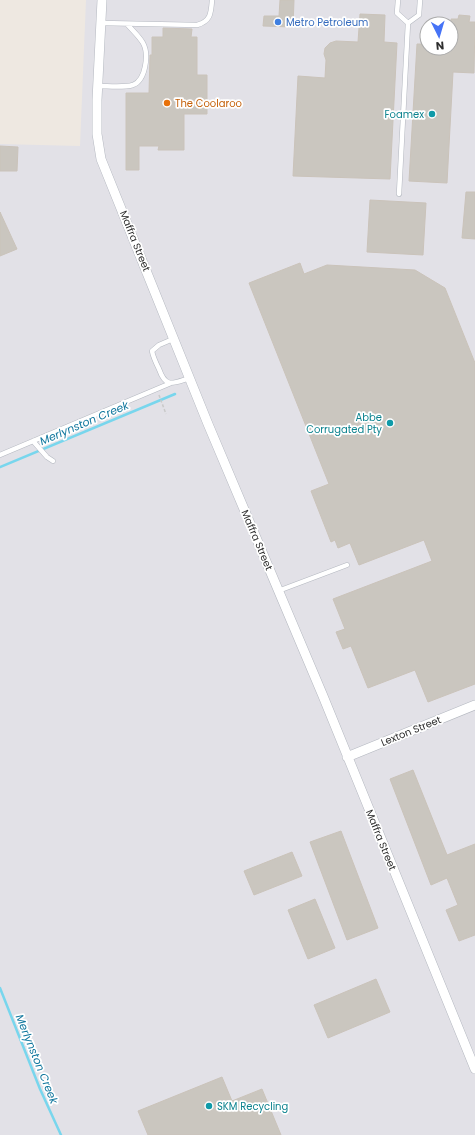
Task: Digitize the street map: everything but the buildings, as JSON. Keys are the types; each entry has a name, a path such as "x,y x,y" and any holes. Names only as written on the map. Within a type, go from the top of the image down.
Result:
{"street":[{"name":"Maffra Street","path":"102,0 97,134 99,152 190,378 475,1069"},
{"name":"Lexton Street","path":"347,757 475,705"}],"lane":[{"path":"101,23 197,25 208,20 212,0"},
{"path":"398,0 397,13 408,23"},
{"path":"408,23 419,15 420,0"},
{"path":"399,194 408,23"},
{"path":"98,86 129,86 141,79 144,73 144,45 127,24"},
{"path":"171,383 165,382 162,378 152,351 159,345 174,338"},
{"path":"0,454 171,383 190,378"},
{"path":"33,441 36,446 53,461"},
{"path":"278,591 347,565"}],"path":[{"path":"158,395 166,414"}],"shaded area":[{"path":"86,0 475,0 475,1135 0,1135 0,144 80,146"}],"waterway":[{"name":"Merlynston Creek","path":"0,467 175,394"},
{"name":"Merlynston Creek","path":"0,988 40,1089 61,1135"}],"place":[{"name":"Metro Petroleum","path":"278,22"},
{"name":"The Coolaroo","path":"167,103"},
{"name":"Foamex","path":"432,114"},
{"name":"Abbe Corrugated Pty","path":"390,423"},
{"name":"SKM Recycling","path":"209,1106"}]}
